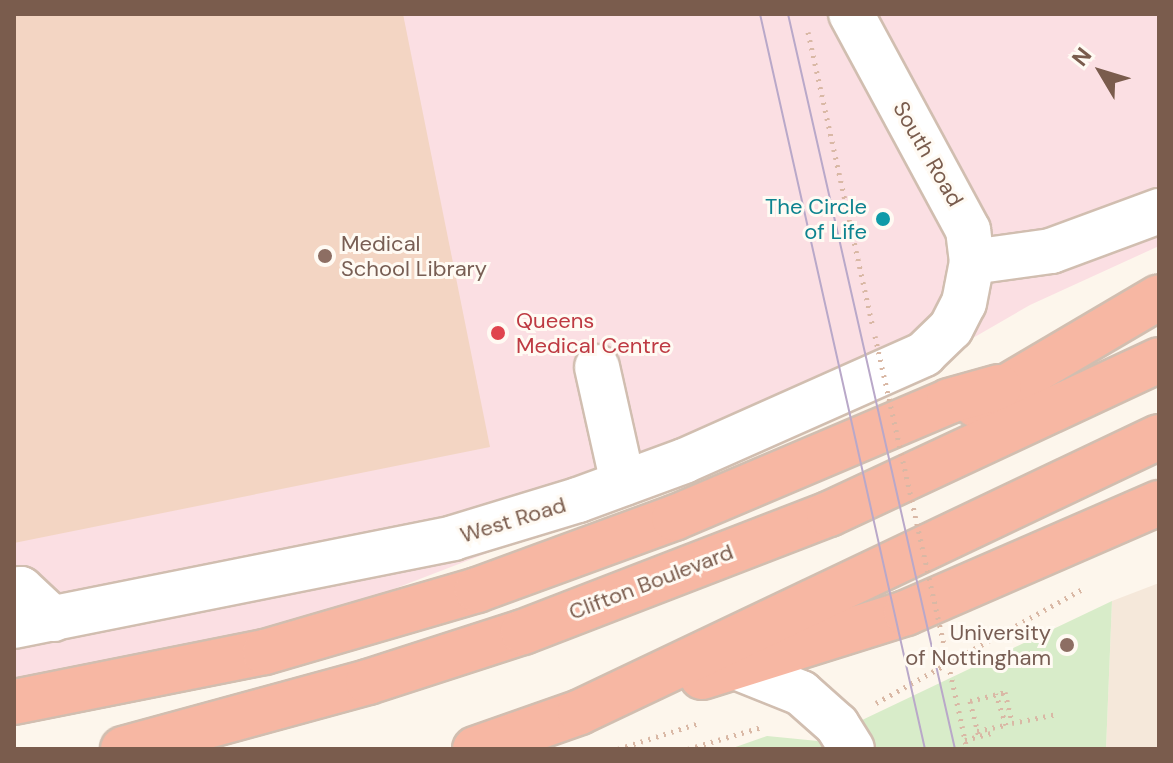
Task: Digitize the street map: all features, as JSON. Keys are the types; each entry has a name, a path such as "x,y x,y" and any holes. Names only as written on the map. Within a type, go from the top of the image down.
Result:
{"highway":[{"path":"737,549 960,417 999,387 1159,297"},
{"name":"Clifton Boulevard","path":"123,749 368,682 523,632 829,514 1159,360"},
{"path":"14,702 265,652 477,590 674,518 949,401 999,387"},
{"path":"580,712 1159,437"},
{"path":"475,749 580,712 906,613 1159,503"}],"street":[{"name":"South Road","path":"851,14 959,205 968,282"},
{"path":"968,282 1159,211"},
{"name":"West Road","path":"33,623 453,538 684,461 924,354 951,328 968,282"},
{"path":"597,367 623,483"},
{"path":"14,590 21,589 33,623"},
{"path":"736,667 801,693 857,731"}],"path":[{"path":"807,29 967,749"},
{"path":"857,731 886,693 1088,586"},
{"path":"970,701 1005,692 1012,723 1057,714"},
{"path":"965,740 1006,725 998,694 970,701"},
{"path":"970,701 978,734"},
{"path":"688,749 751,728 776,727"},
{"path":"978,734 986,736 995,732"}],"shaded area":[{"name":"Queens Medical Centre","path":"14,14 1159,14 1159,246 1030,305 933,361 672,482 264,639 14,691"},
{"path":"1159,583 1159,749 1106,749 1112,601"}],"green space":[{"name":"University of Nottingham","path":"1112,601 1106,749 730,749 767,736 818,741"}],"building":[{"path":"14,14 403,14 490,447 14,543"}],"tram line":[{"path":"760,14 925,749"},
{"path":"788,14 955,749"}],"place":[{"name":"The Circle of Life","path":"883,219"},
{"name":"Medical School Library","path":"325,256"},
{"name":"Queens Medical Centre","path":"498,333"},
{"name":"University of Nottingham","path":"1067,645"}]}
